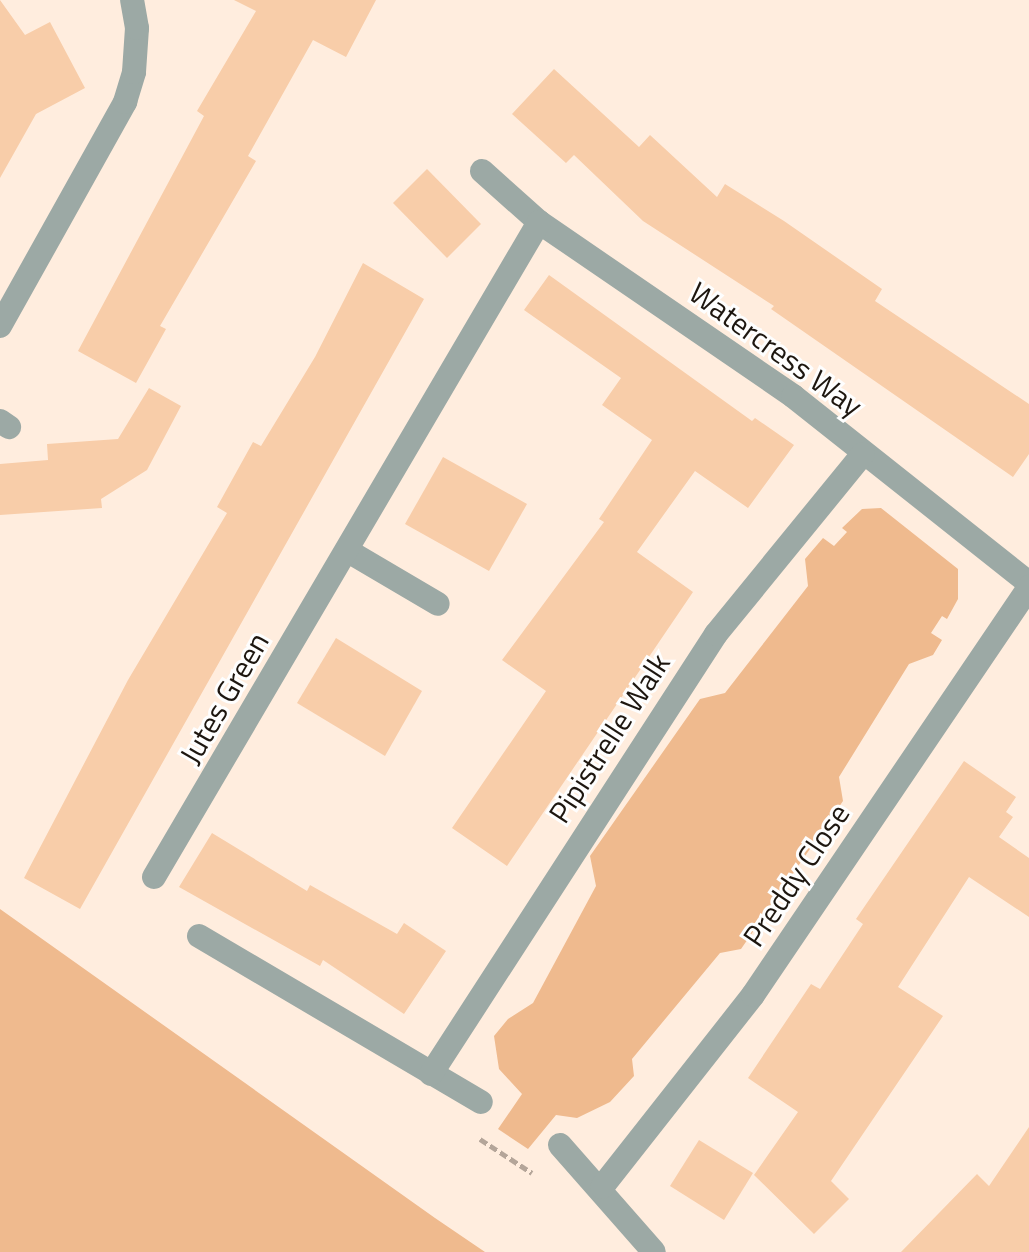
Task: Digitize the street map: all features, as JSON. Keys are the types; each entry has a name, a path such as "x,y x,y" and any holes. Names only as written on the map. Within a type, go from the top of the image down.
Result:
{"street":[{"path":"0,326 125,102 135,58 132,0"},
{"name":"Watercress Way","path":"482,171 539,222 793,396 1029,585"},
{"name":"Jutes Green","path":"154,877 539,222"},
{"name":"Pipistrelle Walk","path":"431,1074 716,634 863,454"},
{"path":"348,551 438,604"},
{"name":"Preddy Close","path":"602,1187 753,995 1029,585"},
{"path":"199,936 481,1102"},
{"path":"560,1145 602,1187 654,1252"}],"path":[{"path":"473,1135 536,1176"}],"shaded area":[{"path":"881,508 958,569 958,599 947,619 942,616 931,633 942,640 933,655 909,664 839,777 843,801 741,949 720,953 632,1059 634,1076 610,1102 577,1118 556,1115 528,1149 498,1129 522,1094 499,1069 494,1036 508,1019 533,1003 596,886 590,856 700,699 725,693 808,586 805,559 823,538 834,546 847,532 842,528 862,509"},
{"path":"0,909 435,1218 485,1252 0,1252"}],"building":[{"path":"0,0 25,35 50,22 85,88 36,114 0,178"},
{"path":"234,0 376,0 346,57 313,40 248,156 256,161 160,326 166,329 136,383 78,351 204,116 197,111 256,11"},
{"path":"554,69 639,147 650,135 717,197 725,184 784,221 882,289 875,301 1029,404 1029,454 1013,477 771,309 774,306 643,221 574,155 566,163 512,114"},
{"path":"427,169 481,224 447,258 393,203"},
{"path":"363,263 424,299 80,909 24,878 128,680 227,513 217,507 253,442 261,446 315,357"},
{"path":"549,275 752,421 755,418 794,445 748,508 695,471 637,552 693,592 507,866 452,828 546,691 502,660 604,522 599,519 652,440 602,405 621,378 524,310"},
{"path":"149,388 181,406 147,470 101,499 102,508 0,515 0,464 48,460 47,444 118,439"},
{"path":"443,457 527,504 489,571 405,524"},
{"path":"336,638 422,691 385,756 297,703"},
{"path":"964,761 1016,797 1006,812 1013,817 999,837 1029,858 1029,917 969,877 898,987 943,1016 831,1181 849,1199 814,1234 754,1175 798,1112 748,1078 811,984 820,989 863,924 856,919"},
{"path":"212,833 307,891 310,885 397,934 404,923 446,951 404,1014 323,960 320,966 179,887"},
{"path":"1029,1127 1029,1252 901,1252 977,1174 989,1186"},
{"path":"699,1140 753,1173 724,1220 670,1186"}]}
